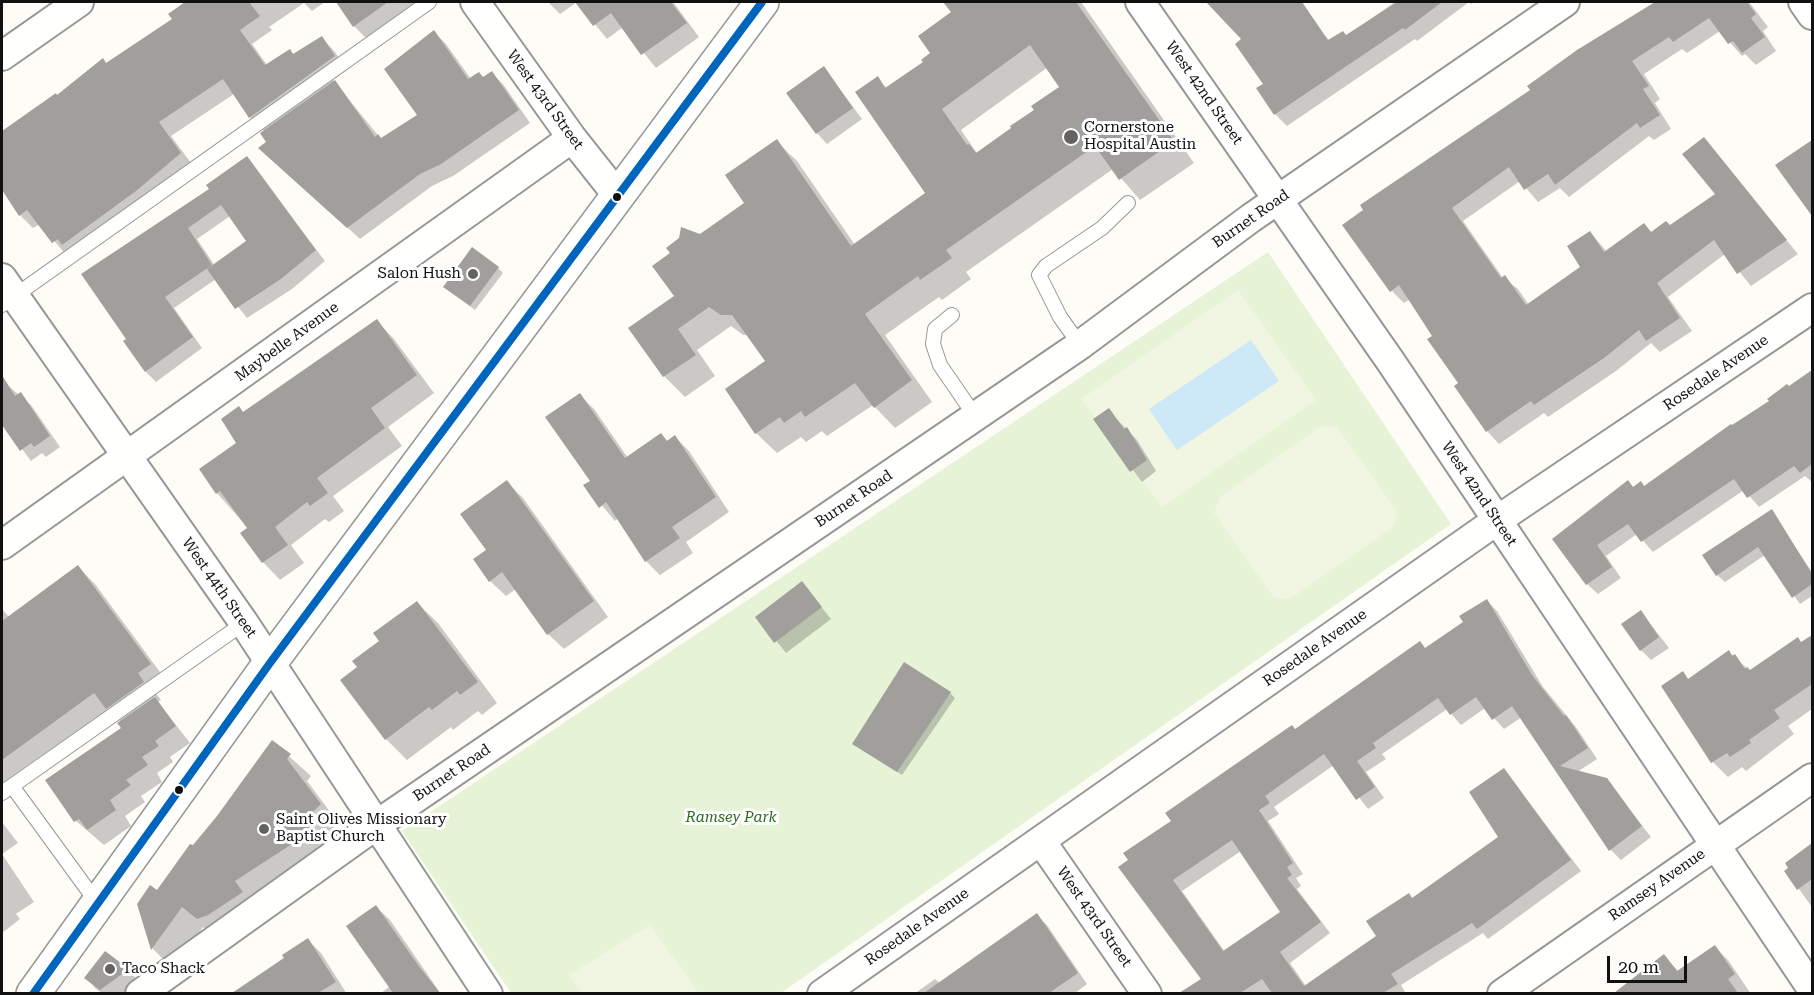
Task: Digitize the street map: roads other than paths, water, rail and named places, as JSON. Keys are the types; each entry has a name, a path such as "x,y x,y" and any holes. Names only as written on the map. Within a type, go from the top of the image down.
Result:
{"street":[{"path":"2,56 79,2"},
{"name":"West 43rd Street","path":"475,2 572,138 618,196"},
{"path":"33,993 270,663 762,2"},
{"name":"West 42nd Street","path":"1140,2 1391,362 1812,989"},
{"name":"Burnet Road","path":"140,993 376,825 1080,345 1278,200 1565,2"},
{"path":"1803,2 1812,15"},
{"name":"Maybelle Avenue","path":"2,545 572,138"},
{"name":"West 44th Street","path":"6,293 244,623 488,993"},
{"name":"Rosedale Avenue","path":"822,993 1496,521 1812,308"},
{"name":"Ramsey Avenue","path":"1502,993 1812,778"},
{"name":"West 43rd Street","path":"1041,841 1147,993"}],"lane":[{"path":"6,293 429,2"},
{"path":"1080,345 1060,317 1039,275 1046,266 1102,228 1128,203"},
{"path":"952,315 935,329 934,353 975,416"},
{"path":"98,904 7,789 244,623"}],"water":[{"path":"1251,340 1279,381 1177,450 1149,409"}],"place":[{"name":"Cornerstone Hospital Austin","path":"1071,137"},
{"name":"Salon Hush","path":"473,274"},
{"name":"Saint Olives Missionary Baptist Church","path":"264,829"},
{"name":"Taco Shack","path":"110,969"}],"park label":[{"name":"Ramsey Park","path":"731,818"}]}
